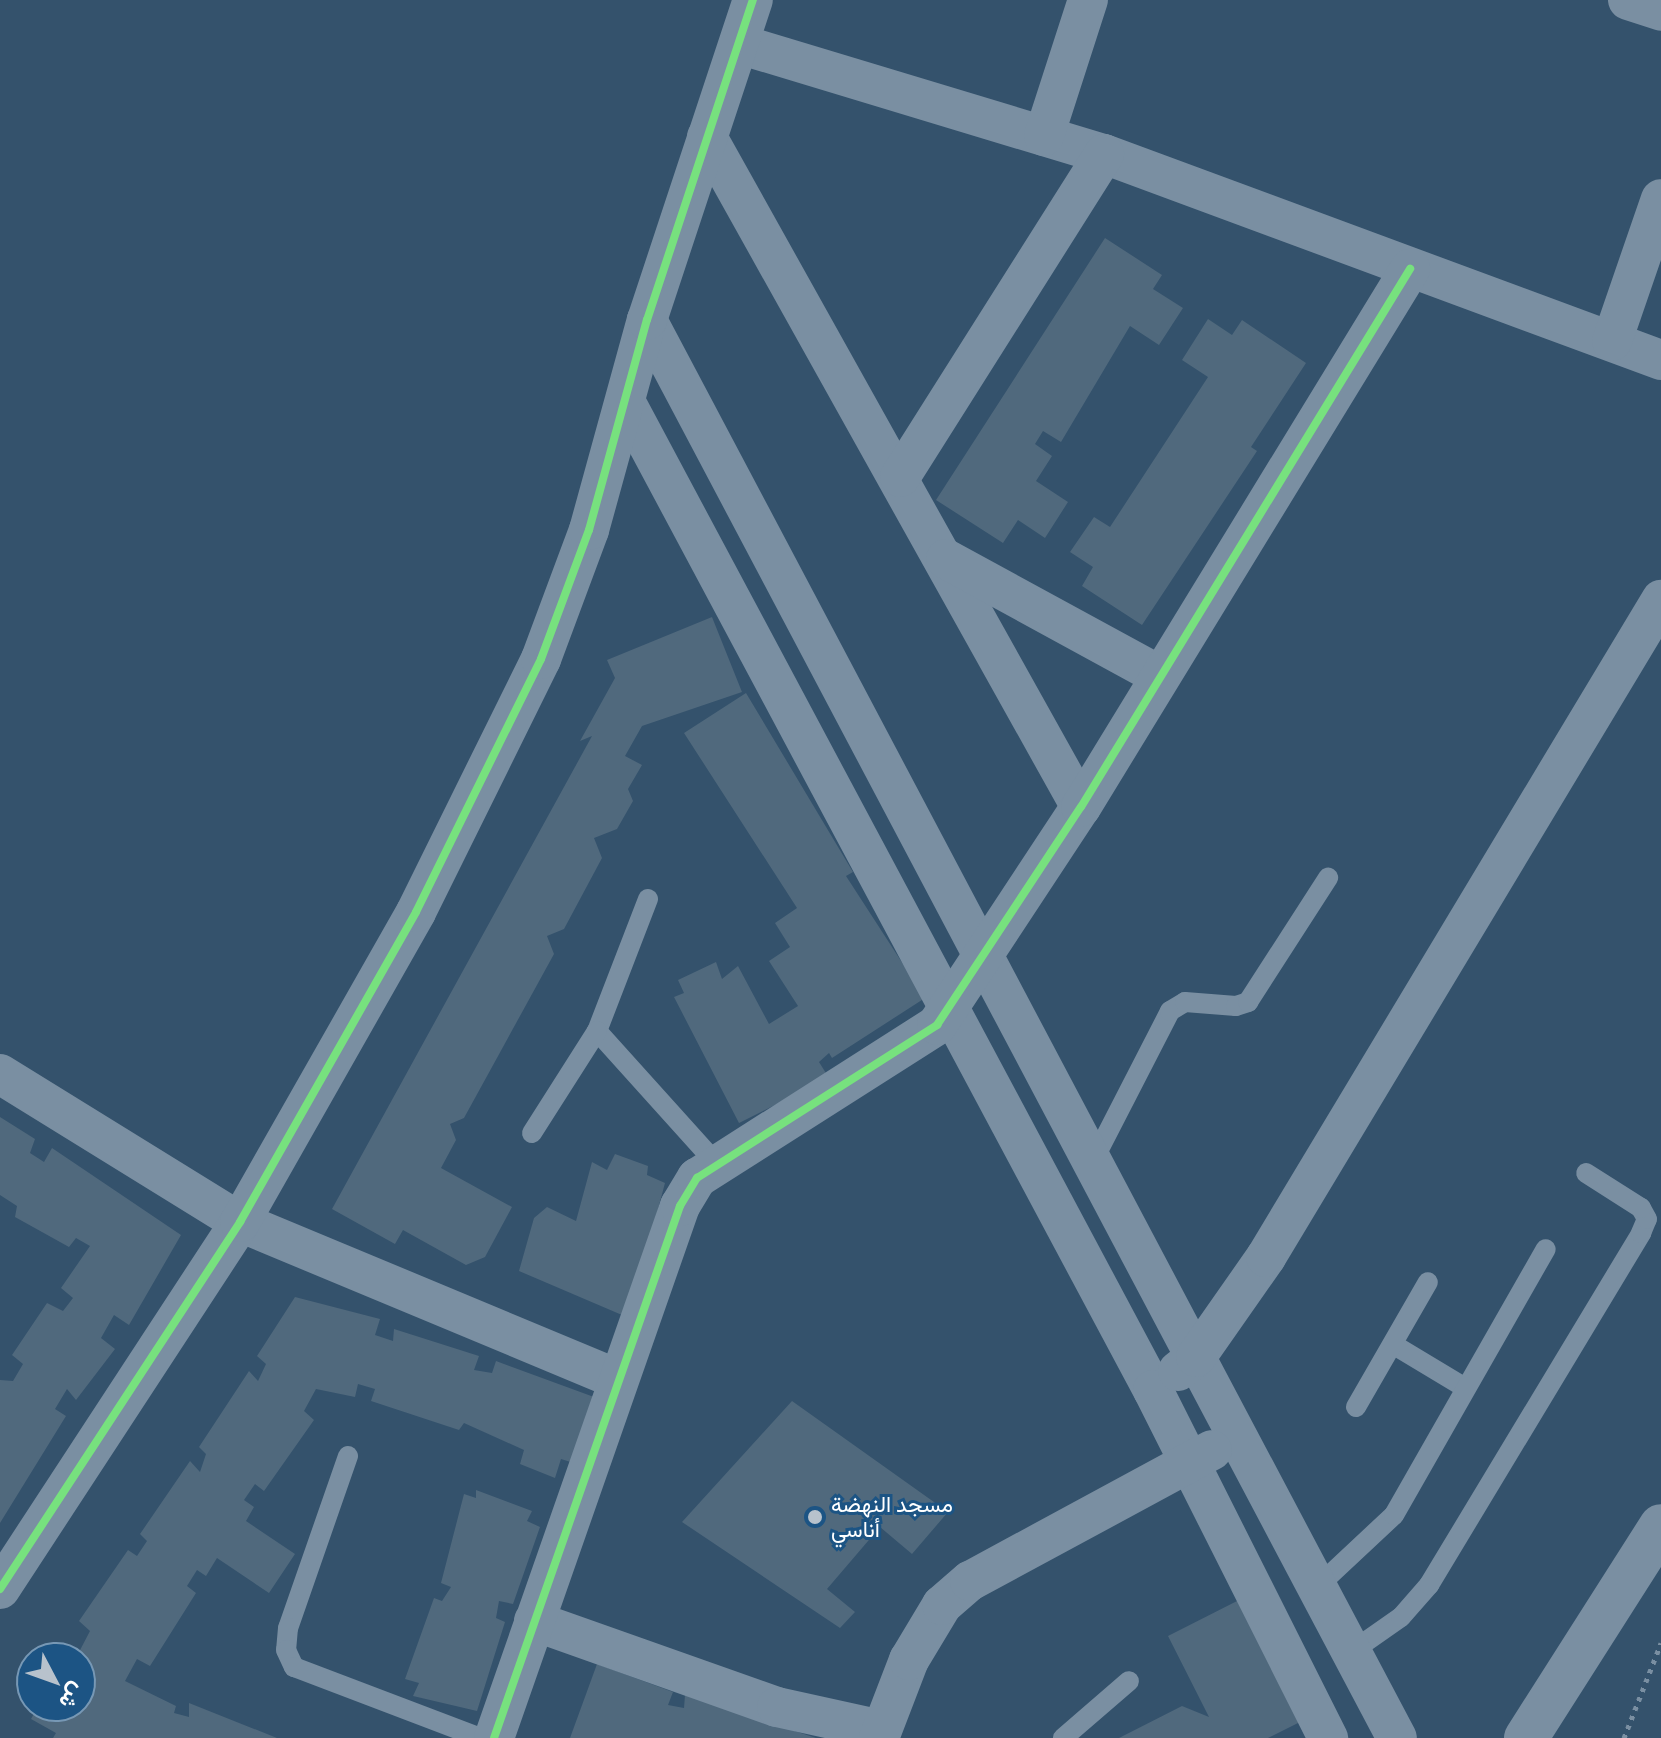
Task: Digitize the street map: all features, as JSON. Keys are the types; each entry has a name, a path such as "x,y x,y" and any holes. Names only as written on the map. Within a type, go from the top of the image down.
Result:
{"street":[{"path":"0,1589 240,1222 416,912 535,673 589,530 627,405 647,320 753,0"},
{"path":"1044,136 1088,0"},
{"path":"1628,0 1661,11"},
{"path":"739,44 1104,154 1661,360"},
{"path":"707,137 946,559 1081,807"},
{"path":"900,477 1104,154"},
{"path":"1612,341 1661,199"},
{"path":"494,1738 680,1206 715,1162 907,1049 949,1009 984,961 1081,807 1410,269"},
{"path":"647,320 1196,1357 1234,1438 1397,1738"},
{"path":"627,405 1153,1390 1328,1738"},
{"path":"946,559 1159,675"},
{"path":"1153,1390 1196,1357 1328,1158 1661,600"},
{"path":"0,1074 240,1222 618,1379"},
{"path":"534,1621 777,1707 890,1735 920,1637 942,1605 970,1581 1234,1438"},
{"path":"1526,1738 1661,1526"}],"lane":[{"path":"1092,1163 1170,1011 1185,1002 1248,1002 1328,878"},
{"path":"532,1133 597,1031 648,899"},
{"path":"597,1031 715,1162"},
{"path":"1351,1652 1401,1617 1429,1585 1641,1233 1647,1219 1641,1208 1586,1173"},
{"path":"1317,1587 1394,1515 1464,1387 1546,1249"},
{"path":"1356,1407 1428,1282"},
{"path":"1394,1345 1464,1387"},
{"path":"348,1456 288,1628 286,1650 294,1667 481,1738"},
{"path":"1063,1738 1129,1681"}],"path":[{"path":"1624,1738 1661,1643"}],"building":[{"path":"1105,238 1162,275 1153,289 1183,308 1159,345 1130,326 1061,442 1043,431 1035,444 1052,456 1036,481 1068,502 1045,538 1018,520 1003,543 936,500"},
{"path":"1208,319 1232,335 1242,320 1306,363 1251,447 1257,451 1142,625 1082,586 1093,567 1070,552 1094,517 1110,527 1208,377 1182,360"},
{"path":"712,617 742,692 642,726 625,756 642,765 628,789 633,801 617,829 594,838 602,858 564,929 547,936 554,954 464,1118 450,1124 456,1140 441,1168 512,1207 485,1257 466,1265 403,1230 395,1244 332,1209 592,736 580,741 615,678 607,660"},
{"path":"746,693 853,872 846,876 925,998 832,1058 829,1053 819,1062 829,1078 739,1123 674,997 684,993 678,980 716,962 722,979 738,966 769,1024 798,1006 769,961 790,947 775,923 797,908 684,733"},
{"path":"0,1117 35,1139 30,1153 44,1162 52,1148 181,1235 129,1325 114,1315 101,1338 115,1349 76,1400 67,1389 55,1409 66,1416 0,1523 0,1380 13,1381 23,1364 12,1355 47,1303 63,1311 73,1298 61,1288 90,1246 76,1238 69,1247 15,1217 17,1206 0,1195"},
{"path":"615,1154 648,1166 647,1175 665,1183 629,1318 519,1271 534,1218 547,1207 576,1221 592,1162 607,1170"},
{"path":"295,1297 380,1319 375,1335 393,1341 394,1329 479,1356 474,1370 492,1373 496,1361 594,1397 577,1464 561,1459 555,1478 520,1464 524,1450 464,1423 459,1430 371,1401 375,1389 358,1384 355,1397 316,1389 304,1411 314,1420 264,1491 255,1484 244,1500 254,1507 246,1521 295,1554 269,1593 217,1558 206,1576 197,1570 187,1586 196,1593 150,1666 137,1659 125,1681 176,1706 174,1713 189,1717 189,1703 277,1738 53,1738 56,1733 36,1722 96,1722 96,1642 84,1642 90,1631 79,1621 128,1550 137,1556 147,1541 140,1534 190,1461 200,1472 206,1454 199,1447 249,1371 258,1381 266,1364 257,1356"},
{"name":"مسجد النهضة أناسي","path":"792,1401 948,1512 912,1554 880,1527 827,1589 855,1612 840,1628 682,1522"},
{"path":"476,1490 532,1511 527,1521 540,1527 513,1604 499,1601 496,1618 505,1622 477,1711 413,1696 419,1683 405,1679 434,1598 442,1601 451,1587 441,1583 464,1494 476,1498"},
{"path":"1239,1600 1300,1722 1268,1738 1119,1738 1182,1706 1209,1717 1168,1636"},
{"path":"597,1664 673,1692 668,1705 684,1708 685,1695 816,1738 570,1738"}],"cycle path":[{"path":"0,1589 240,1222 416,912 541,659 589,530 647,320 753,0"},
{"path":"494,1738 680,1206 697,1178 937,1025 1081,807 1410,269"}],"place":[{"name":"مسجد النهضة أناسي","path":"815,1517"}]}
